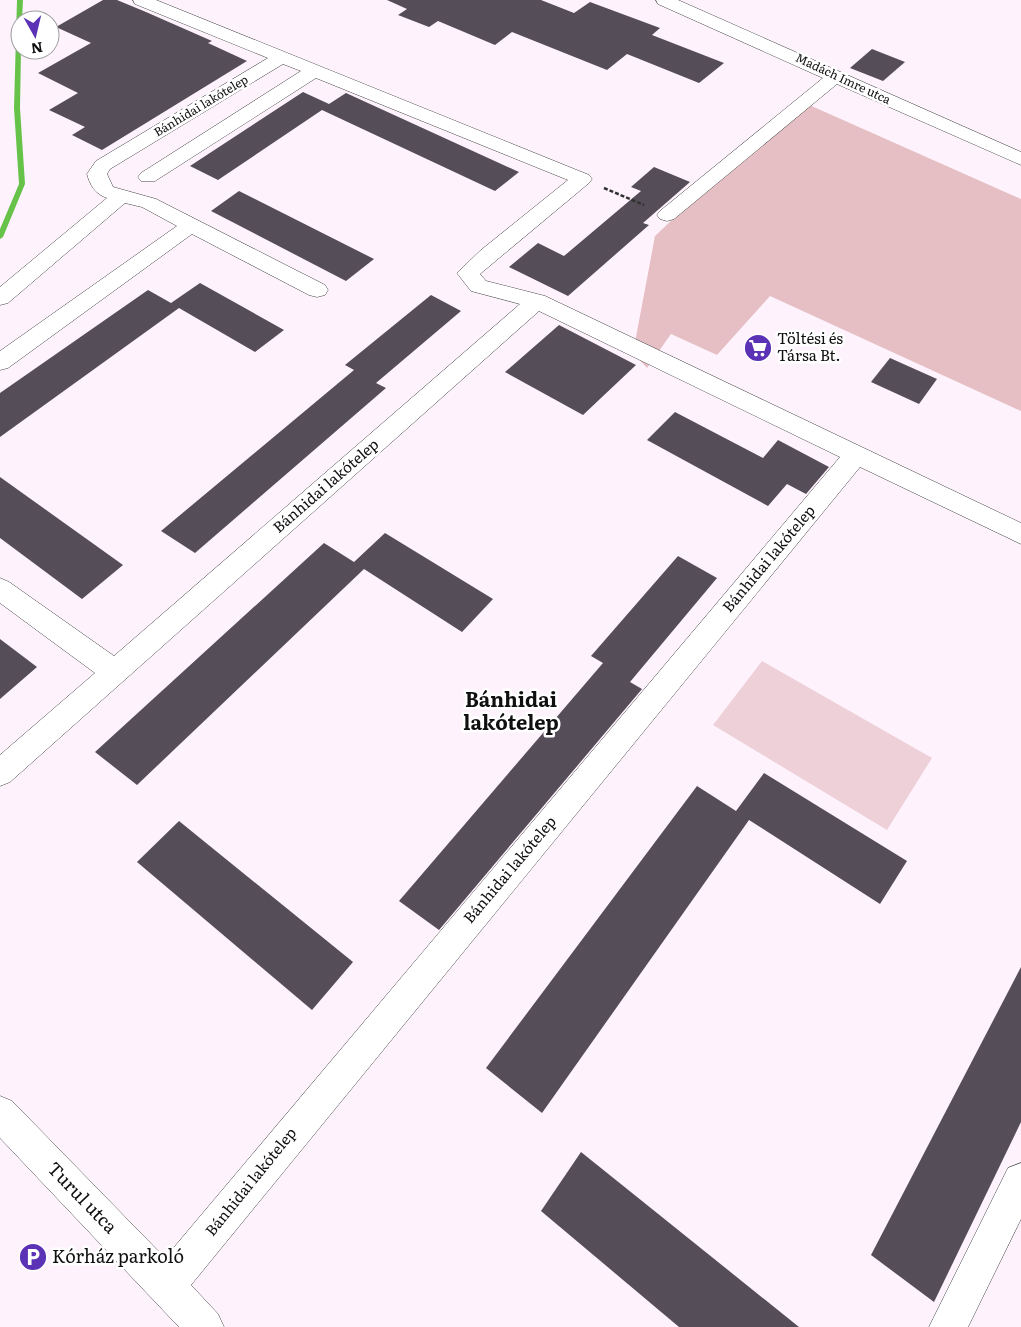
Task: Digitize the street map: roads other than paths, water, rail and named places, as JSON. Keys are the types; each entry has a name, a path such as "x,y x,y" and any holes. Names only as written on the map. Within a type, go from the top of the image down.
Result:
{"street":[{"path":"142,0 582,179 468,273 478,286 537,301 1021,534"},
{"name":"Madách Imre utca","path":"664,0 1021,159"},
{"name":"Bánhidai lakótelep","path":"281,58 103,165 97,174 99,182 106,191 149,203 317,290"},
{"path":"148,177 314,71"},
{"path":"667,215 836,76"},
{"path":"0,298 120,196"},
{"path":"0,362 191,225"},
{"name":"Bánhidai lakótelep","path":"0,772 537,301"},
{"name":"Bánhidai lakótelep","path":"166,1286 856,455"},
{"path":"0,589 115,672"},
{"name":"Turul utca","path":"0,1113 205,1327"},
{"path":"948,1327 1021,1181"}],"waterway":[{"path":"0,237 22,184 17,108 20,0"}],"place":[{"name":"Töltési és Társa Bt.","path":"758,348"},
{"name":"Kórház parkoló","path":"33,1257"}],"district":[{"name":"Bánhidai lakótelep","path":"511,712"}]}
